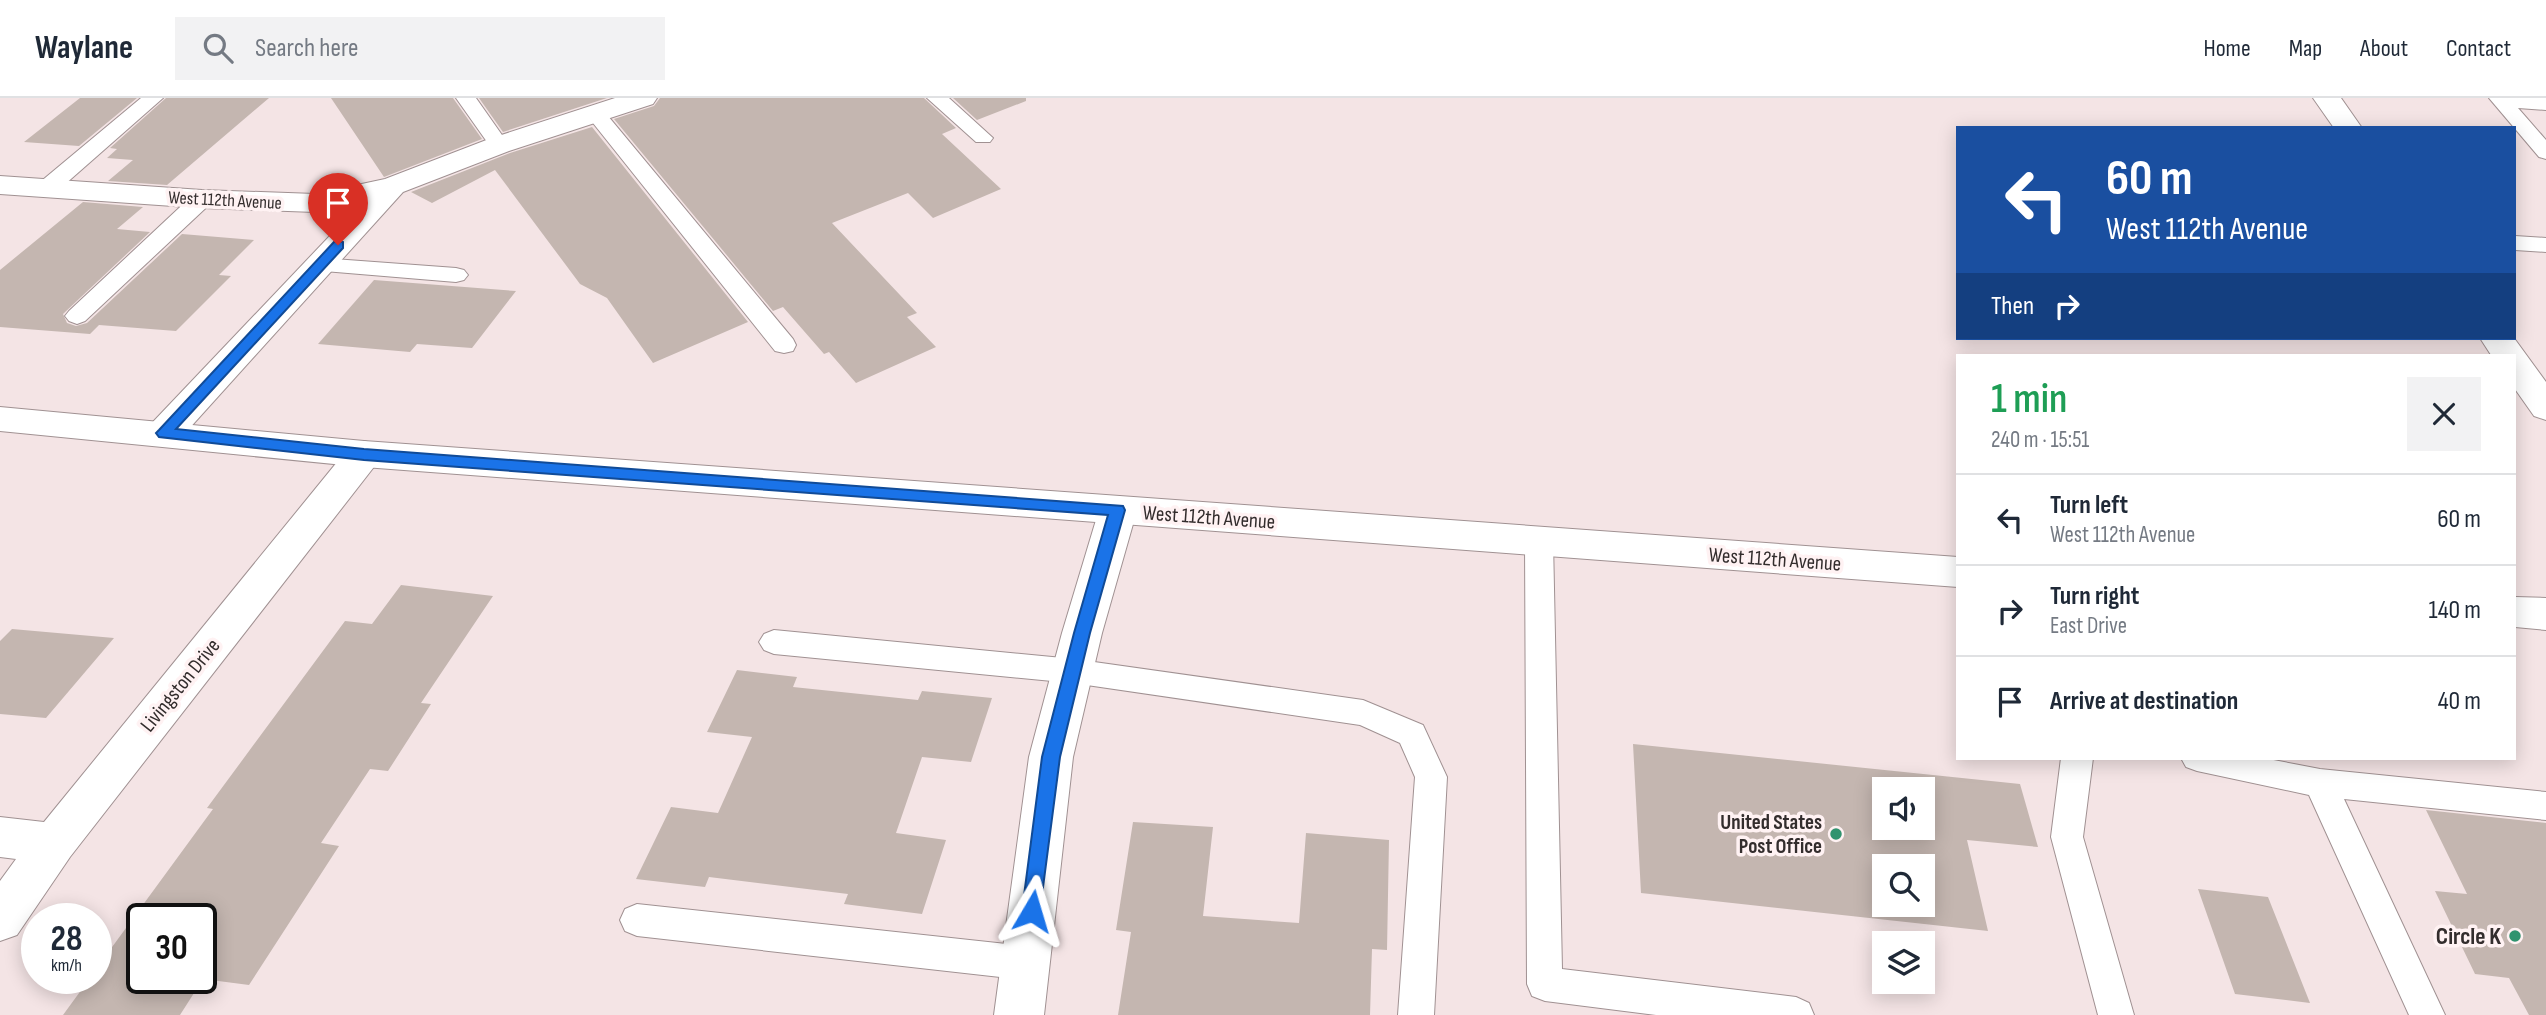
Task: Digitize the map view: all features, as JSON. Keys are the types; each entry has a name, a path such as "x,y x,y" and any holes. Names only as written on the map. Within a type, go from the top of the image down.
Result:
{"street":[{"name":"West 112th Avenue","path":"0,185 202,199 315,203 393,186 499,145 643,98"},
{"path":"2327,98 2347,126"},
{"path":"164,433 393,186"},
{"path":"2498,340 2508,354"},
{"path":"2516,365 2546,408"},
{"name":"West 112th Avenue","path":"0,419 364,454 1956,572"},
{"name":"Livingston Drive","path":"0,919 54,843 364,454"},
{"path":"1019,1015 1051,757 1118,510"},
{"path":"2516,612 2546,614"},
{"path":"0,837 54,843"}],"lane":[{"path":"47,188 153,98"},
{"path":"466,98 499,145"},
{"path":"937,98 983,138"},
{"path":"2501,100 2546,104"},
{"path":"2501,100 2546,153"},
{"path":"596,114 784,345"},
{"path":"77,316 202,199"},
{"path":"2516,243 2546,245"},
{"path":"320,265 456,275"},
{"path":"1539,541 1545,985 1796,1015"},
{"path":"774,642 1073,671 1363,713 1412,734 1431,777 1416,1015"},
{"path":"2077,760 2067,837 2116,1015"},
{"path":"2207,760 2320,783 2546,806"},
{"path":"2320,783 2427,1015"},
{"path":"637,920 1026,963"}],"building":[{"path":"80,98 137,98 79,146 24,142"},
{"path":"166,98 269,98 167,185 108,181 133,160 107,158 117,149 110,148"},
{"path":"331,98 453,98 482,139 384,177"},
{"path":"479,98 607,98 503,132"},
{"path":"660,98 924,98 956,128 942,134 1001,189 933,218 908,193 832,223 917,313 907,317 936,347 856,383 829,352 824,354 783,307 773,311 614,119 654,106"},
{"path":"953,98 1026,98 1026,101 977,120"},
{"path":"592,127 748,322 653,363 607,298 580,284 495,170 432,203 411,192 510,153"},
{"path":"83,202 143,207 117,229 150,232 63,314 67,323 76,326 87,323 182,234 254,240 219,275 231,276 176,331 99,325 90,334 0,327 0,270"},
{"path":"374,280 516,291 472,348 417,344 410,352 318,344"},
{"path":"401,585 493,596 421,703 431,704 388,771 370,769 321,843 339,846 249,985 217,981 217,903 144,903 213,809 207,808 345,621 372,624"},
{"path":"12,629 114,638 46,718 0,714 0,641"},
{"path":"737,670 797,677 793,687 918,700 922,691 992,698 971,762 922,757 896,833 946,840 922,914 844,904 848,894 709,877 705,887 636,879 671,807 718,813 752,737 707,732"},
{"name":"United States Post Office","path":"1633,744 2020,784 2038,847 1967,840 1988,931 1641,893"},
{"name":"Circle K","path":"2426,810 2546,823 2546,1015 2529,1015 2509,978 2475,974 2435,891 2467,894"},
{"path":"1133,822 1213,827 1203,916 1299,923 1306,833 1389,840 1387,950 1372,949 1370,1015 1118,1015 1131,932 1116,930"},
{"path":"2198,889 2268,897 2310,1003 2235,994"},
{"path":"126,928 126,994 193,994 180,1015 63,1015 78,994 112,994 112,947"}],"place":[{"name":"United States Post Office","path":"1836,834"},
{"name":"Circle K","path":"2515,936"}],"route":[{"path":"338,245 164,433 364,454 1118,510 1082,633 1051,757 1032,911"}]}
